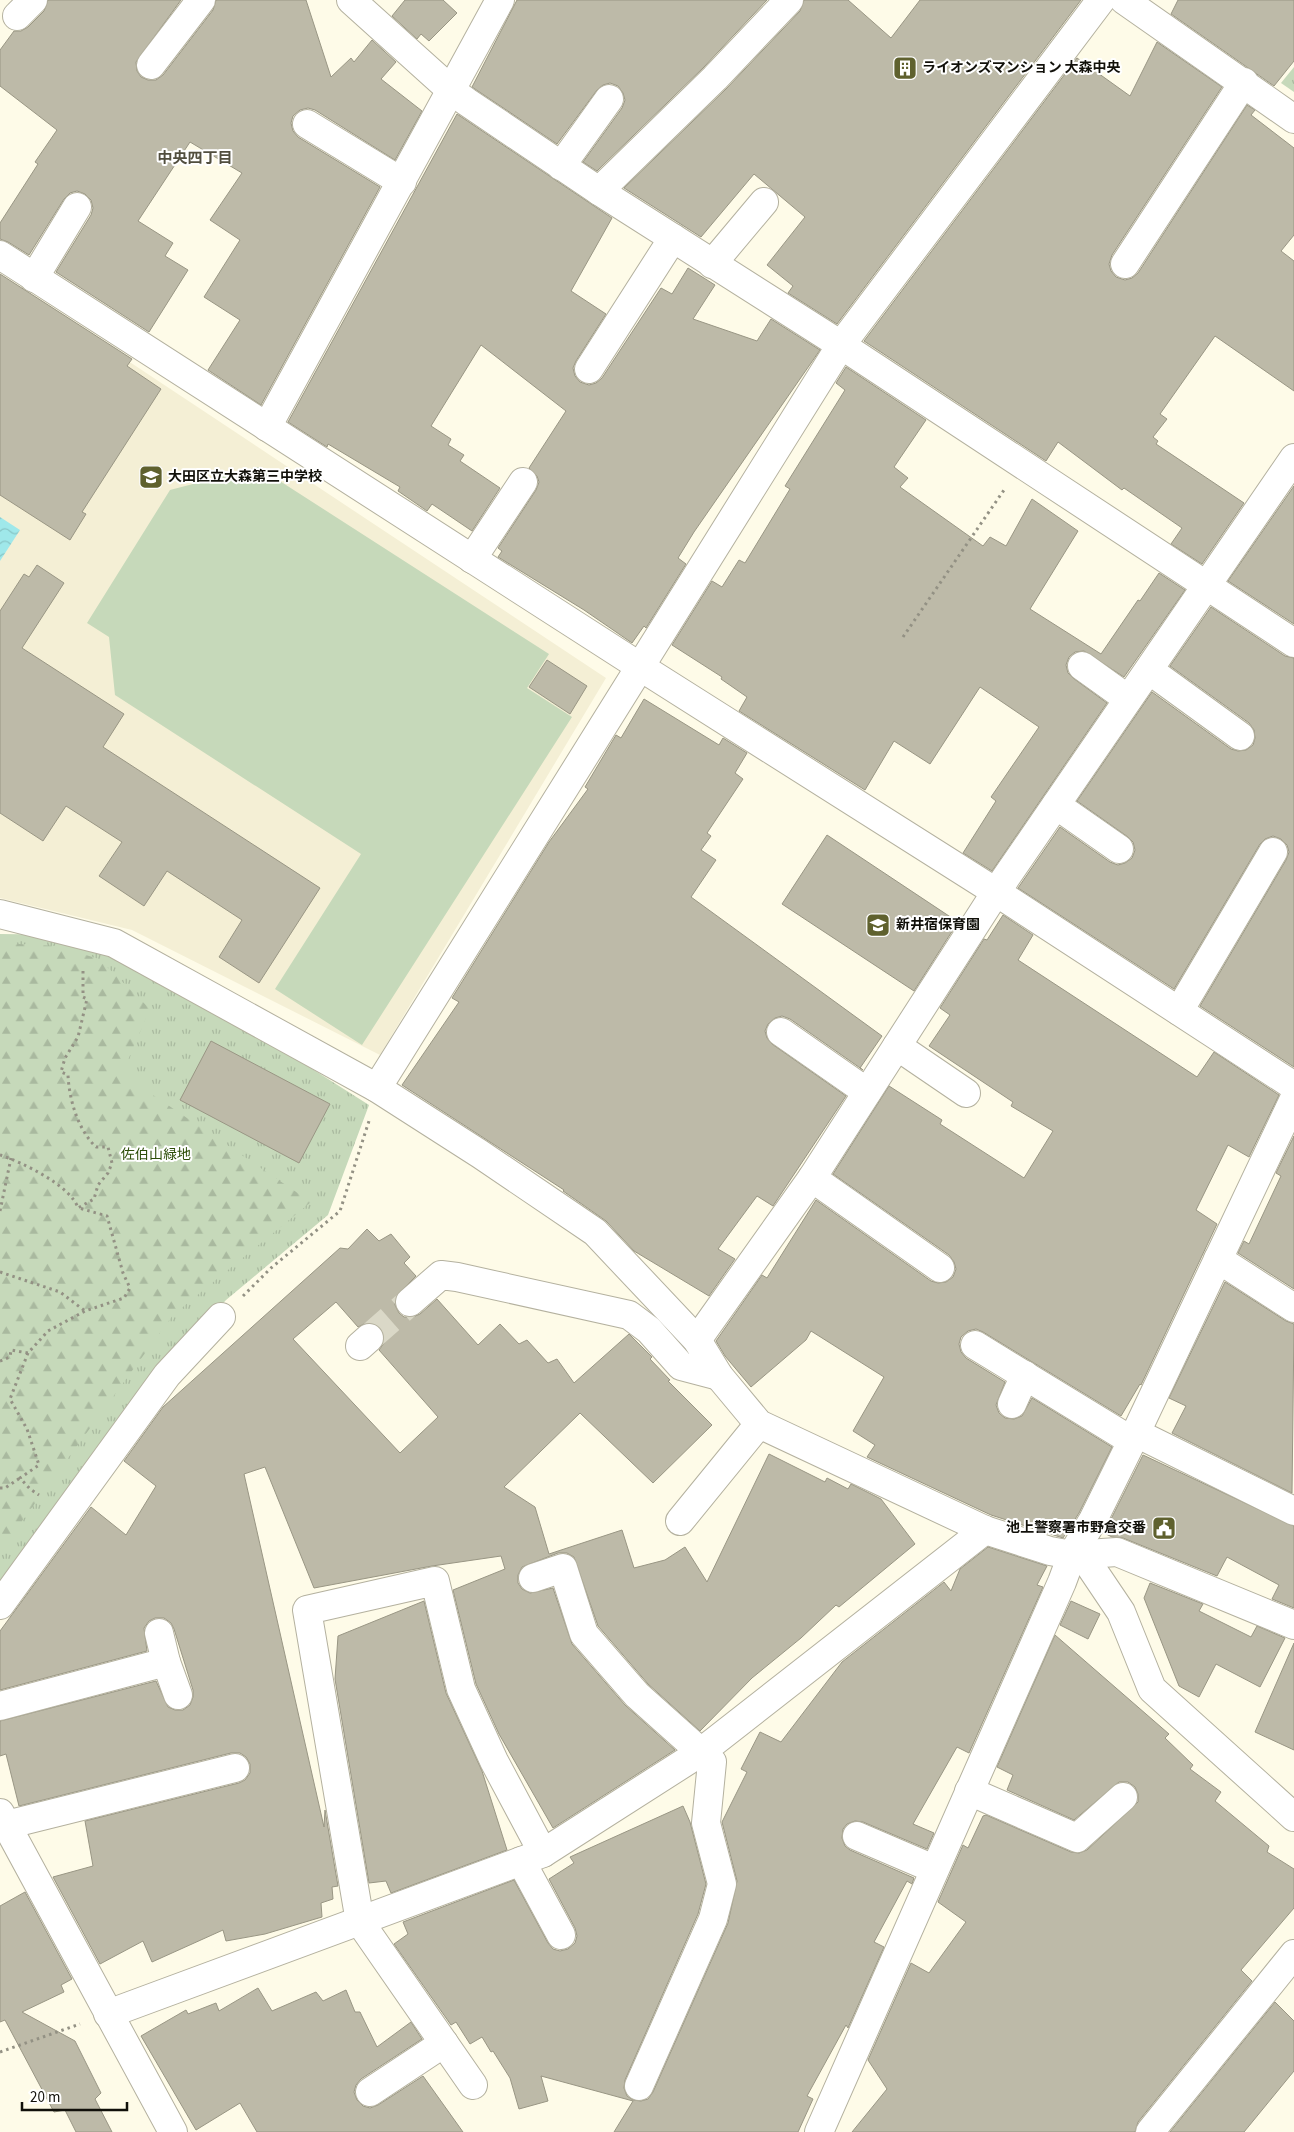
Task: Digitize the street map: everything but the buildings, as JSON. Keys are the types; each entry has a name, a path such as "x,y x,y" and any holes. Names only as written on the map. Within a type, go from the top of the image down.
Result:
{"street":[{"path":"151,65 201,0"},
{"path":"351,0 452,91 561,166 841,345 1021,464 1124,540 1206,586 1294,644"},
{"path":"267,427 500,0"},
{"path":"599,191 715,78 789,0"},
{"path":"377,1088 841,345 1101,0"},
{"path":"1124,0 1244,82 1294,119"},
{"path":"1125,264 1244,82"},
{"path":"561,166 608,99"},
{"path":"308,124 402,182"},
{"path":"712,264 764,202"},
{"path":"34,278 77,207"},
{"path":"589,369 673,238"},
{"path":"0,256 639,666 923,838 996,892 1294,1086"},
{"path":"697,1340 812,1178 996,892 1206,586 1292,455"},
{"path":"472,559 523,482"},
{"path":"1082,666 1128,699"},
{"path":"1149,670 1240,736"},
{"path":"1056,805 1118,849"},
{"path":"1179,1011 1273,852"},
{"path":"0,914 114,943 377,1088 595,1232 697,1340 718,1376 759,1424 791,1430 985,1530 1050,1551 1072,1555 1117,1552 1294,1625"},
{"path":"781,1032 867,1092"},
{"path":"897,1046 966,1093"},
{"path":"818,2132 1072,1555 1093,1520 1134,1437 1294,1099"},
{"path":"812,1178 940,1268"},
{"path":"1218,1260 1294,1308"},
{"path":"410,1302 441,1275 629,1315 649,1330 681,1366 718,1376"},
{"path":"0,1605 167,1374 221,1317"},
{"path":"975,1345 1134,1437 1294,1511"},
{"path":"1012,1404 1025,1375"},
{"path":"680,1521 759,1424"},
{"path":"108,2014 532,1857 701,1752 985,1530"},
{"path":"1072,1555 1088,1563 1122,1612 1152,1690 1294,1817"},
{"path":"533,1578 563,1568 584,1634 637,1695 712,1762 706,1823 722,1884 714,1919 639,2086"},
{"path":"473,2085 360,1922 307,1610 435,1581 461,1689 494,1761 561,1935"},
{"path":"159,1633 166,1662 178,1695"},
{"path":"0,1706 166,1662"},
{"path":"173,2132 3,1819 235,1768"},
{"path":"969,1791 1077,1838 1123,1797"},
{"path":"857,1836 934,1869"},
{"path":"1150,2132 1294,1954"},
{"path":"370,2092 444,2043"}],"path":[{"path":"904,637 1021,464"},
{"path":"78,1208 94,1199 98,1185 108,1173 112,1163 108,1147 96,1147 90,1142 69,1098 68,1075 61,1072 65,1058 78,1037 87,999 83,997"},
{"path":"221,1317 271,1268 340,1212 367,1133 377,1088"},
{"path":"0,1155 11,1158 46,1177 75,1199 78,1208"},
{"path":"0,1211 2,1193 11,1158"},
{"path":"0,1488 5,1488 39,1465 27,1429 10,1399 28,1352 48,1331 86,1311 124,1298 130,1288 123,1273 107,1216 78,1208"},
{"path":"0,1272 60,1292 86,1311"},
{"path":"0,1362 10,1357 11,1350 28,1352"},
{"path":"20,1478 30,1489 67,1511"},
{"path":"0,2052 108,2014"}],"shaded area":[{"name":"大田区立大森第三中学校","path":"0,276 606,678 380,1055 132,930 0,898"}],"green space":[{"path":"1294,67 1294,92 1281,83"},
{"path":"258,467 549,654 527,688 572,717 362,1045 275,989 361,854 115,695 109,637 87,623 170,490"},
{"name":"佐伯山緑地","path":"0,934 83,935 114,943 369,1105 328,1215 226,1300 151,1382 0,1586"},
{"name":"佐伯山緑地","path":"0,943 56,946 99,959 150,1009 122,1074 311,1202 173,1315 0,1551"}],"water":[{"path":"0,517 20,530 0,561"}],"tunnel":[{"path":"369,1338 410,1302"}],"place":[{"name":"ライオンズマンション 大森中央","path":"905,68"},
{"name":"大田区立大森第三中学校","path":"151,477"},
{"name":"新井宿保育園","path":"878,925"},
{"name":"池上警察署市野倉交番","path":"1164,1528"}],"district":[{"name":"中央四丁目","path":"195,158"}]}
